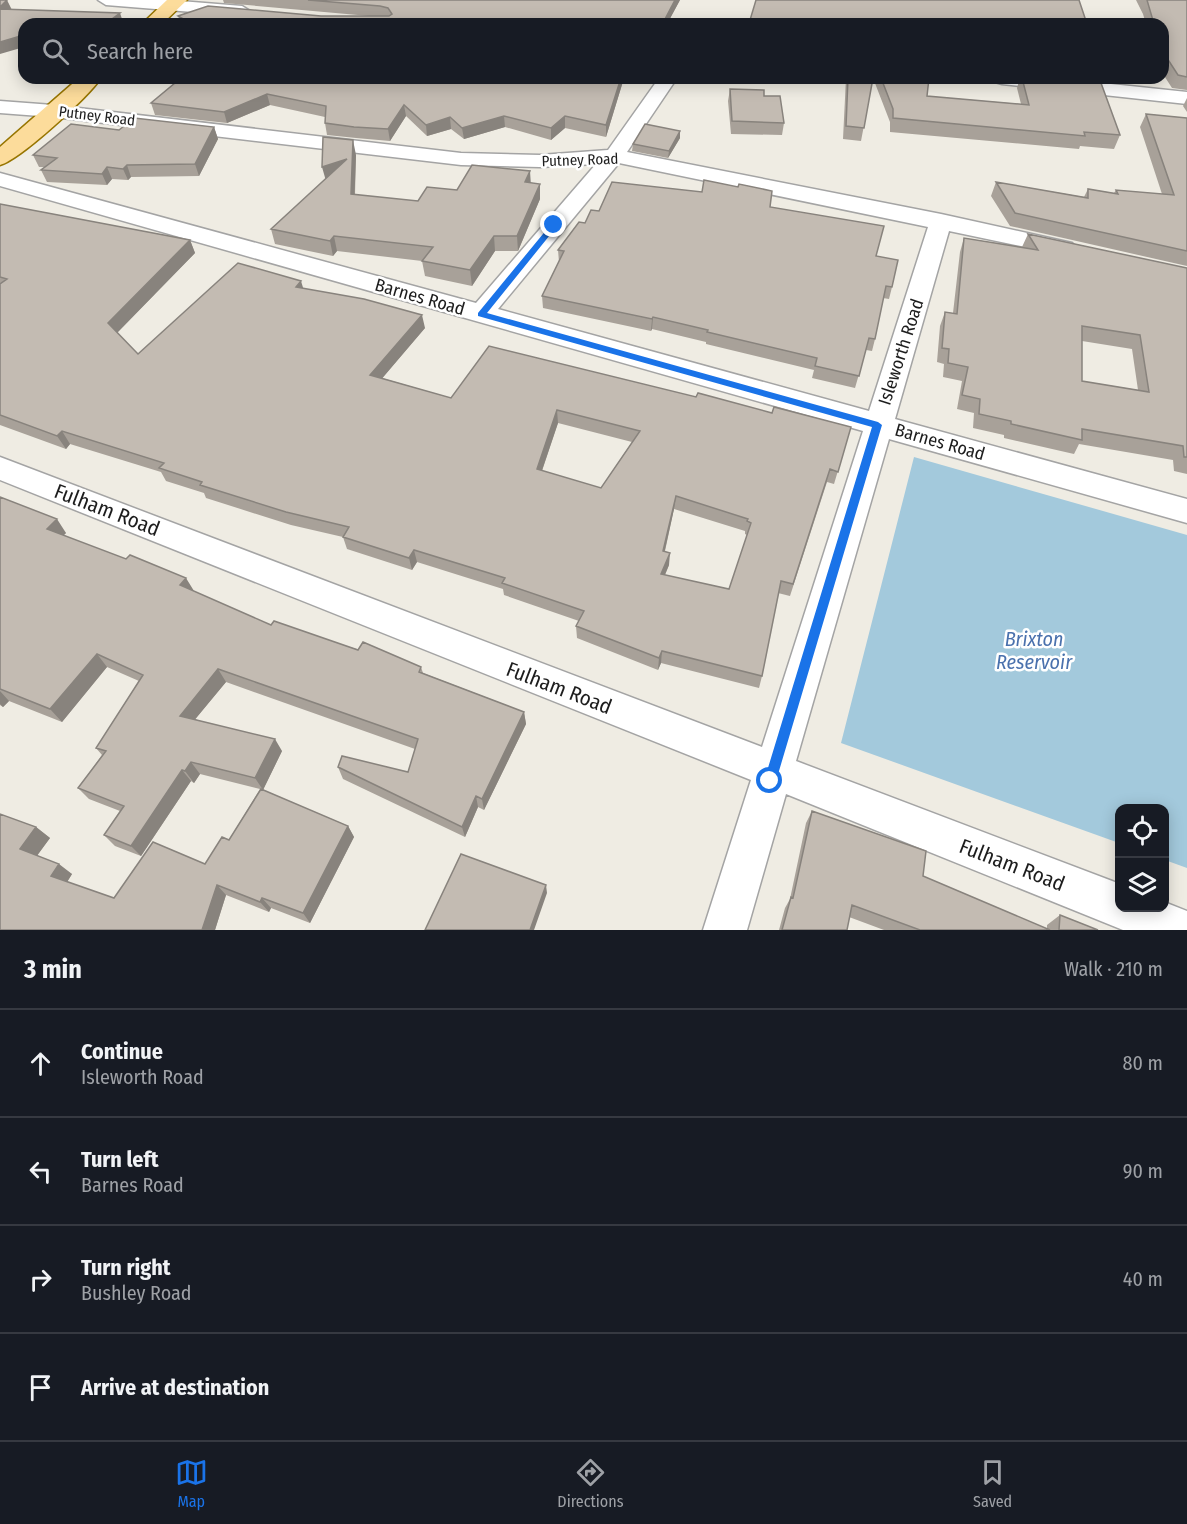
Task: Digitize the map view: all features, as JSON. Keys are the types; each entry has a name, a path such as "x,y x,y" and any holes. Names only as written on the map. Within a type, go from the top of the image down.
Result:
{"main road":[{"path":"158,18 175,3"},
{"path":"0,158 21,142 84,84"}],"street":[{"path":"106,0 175,3 264,13"},
{"path":"481,314 614,156 664,84"},
{"path":"1058,84 1187,98"},
{"name":"Putney Road","path":"0,107 53,111 461,159 540,161 614,156 941,221 1082,252"},
{"name":"Barnes Road","path":"0,179 1187,511"},
{"name":"Isleworth Road","path":"725,930 941,221"},
{"name":"Fulham Road","path":"0,468 1115,905"},
{"name":"Fulham Road","path":"1134,912 1180,930"}],"water":[{"name":"Brixton Reservoir","path":"914,457 1187,535 1187,868 1169,861 1169,804 1115,804 1115,842 841,743"}],"building":[{"path":"0,0 7,0 0,7"},
{"path":"308,0 675,0 666,18 182,18 178,16 208,6 321,16 389,16 392,14 388,8"},
{"path":"756,0 1079,0 1085,18 751,18"},
{"path":"1147,0 1187,0 1187,77 1178,75 1169,61 1169,18 1152,18"},
{"path":"0,9 120,13 113,18 18,18 18,37 0,42"},
{"path":"174,84 619,84 606,125 565,116 551,128 504,116 462,128 450,117 426,125 404,105 388,129 354,127 325,123 326,106 267,94 224,112 151,103"},
{"path":"848,84 872,84 864,128 846,126"},
{"path":"883,84 928,84 927,96 1029,105 1024,84 1101,84 1120,135 1084,132 1085,136 893,118 893,109"},
{"path":"730,89 764,90 764,96 780,96 784,123 732,121"},
{"path":"1146,114 1187,118 1187,251 1015,213 996,182 1088,198 1088,189 1118,194 1116,190 1174,195"},
{"path":"134,118 214,127 195,164 127,165 123,169 107,167 102,174 41,170 57,158 33,155 71,124 119,130"},
{"path":"645,124 680,131 669,151 633,144"},
{"path":"323,137 353,140 351,194 418,201 427,187 457,190 472,165 530,171 525,182 540,184 517,236 494,236 470,270 422,261 433,247 334,236 330,241 271,229 347,159 322,167"},
{"path":"704,180 772,191 770,207 884,226 876,256 898,260 892,287 886,286 875,339 869,338 859,376 815,366 817,358 707,332 708,330 542,296 564,251 558,250 579,222 585,223 591,210 599,211 612,182 702,192"},
{"path":"0,204 190,240 108,323 138,354 238,263 301,281 296,287 364,299 422,315 370,375 451,398 489,346 696,397 698,393 772,413 774,407 851,427 838,472 830,469 793,584 781,581 762,676 662,651 659,658 576,626 584,611 502,583 505,578 414,550 409,558 343,537 349,527 286,512 200,485 202,482 159,468 164,463 62,431 57,436 0,415 0,284 7,279 0,277","holes":["557,410 640,431 601,488 537,469","676,496 748,519 747,521 751,523 729,589 661,574 670,553 663,551"]},
{"path":"1028,234 1187,268 1187,457 1184,457 1183,446 1082,429 1082,440 1011,424 1011,421 979,414 980,399 962,395 968,367 948,363 949,349 942,348 945,312 957,314 964,238 1038,250","holes":["1082,326 1140,335 1149,392 1082,381"]},
{"path":"0,497 57,519 47,529 126,559 130,555 186,578 180,585 271,625 274,621 358,650 363,642 421,667 419,672 524,712 482,799 476,796 462,827 338,767 342,756 408,772 418,739 218,669 180,716 275,739 255,778 191,762 185,771 182,770 131,846 104,835 124,806 78,788 106,751 96,748 143,675 97,654 50,709 0,689"},
{"path":"261,789 348,826 303,913 262,898 260,902 217,885 202,930 0,930 0,814 36,827 20,849 59,864 51,876 114,898 153,842 205,864 222,837 229,840"},
{"path":"812,811 926,851 923,876 1050,930 920,930 852,905 847,930 782,930 791,897 793,898"},
{"path":"461,854 546,885 530,930 425,930"},
{"path":"1060,915 1098,930 1059,930"}],"route":[{"path":"554,225 481,314 878,425 770,781"}]}
